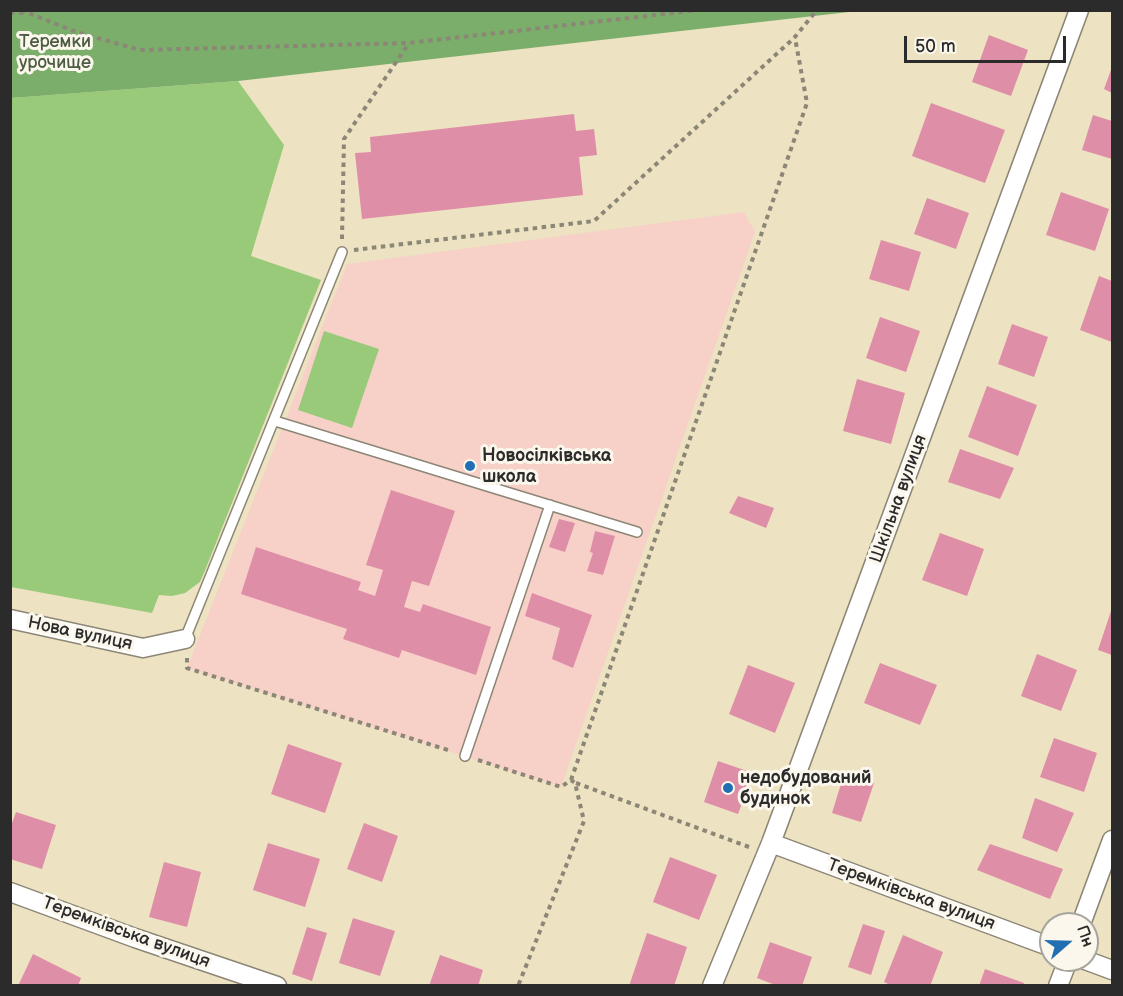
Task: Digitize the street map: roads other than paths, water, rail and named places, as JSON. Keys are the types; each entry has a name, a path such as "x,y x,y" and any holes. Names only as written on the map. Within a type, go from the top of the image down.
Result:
{"street":[{"name":"Шкільна вулиця","path":"712,986 771,843 1079,10"},
{"name":"Нова вулиця","path":"10,619 143,648 185,639"},
{"path":"1086,912 1113,840"},
{"name":"Теремківська вулиця","path":"771,843 1039,943"},
{"name":"Теремківська вулиця","path":"10,892 135,938 277,986"}],"lane":[{"path":"185,639 342,252"},
{"path":"275,421 637,532"},
{"path":"465,756 550,505"}],"place":[{"name":"Новосілківська школа","path":"470,466"},
{"name":"недобудований будинок","path":"728,788"}],"park label":[{"name":"Теремки урочище","path":"55,52"}]}
